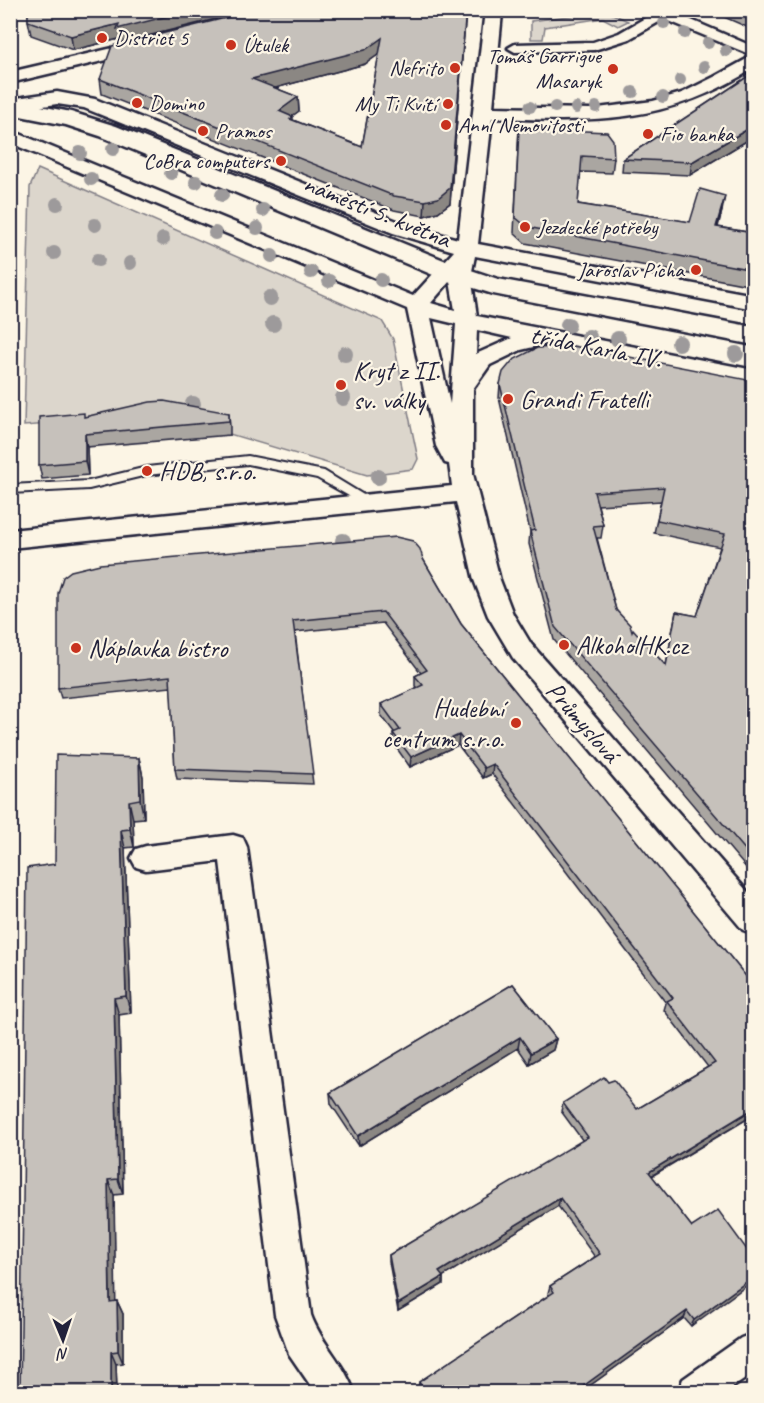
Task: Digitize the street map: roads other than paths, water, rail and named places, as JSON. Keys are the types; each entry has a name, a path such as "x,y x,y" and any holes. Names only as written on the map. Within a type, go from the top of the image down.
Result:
{"street":[{"path":"487,10 493,13 493,19 467,248 753,302"},
{"path":"515,48 566,49 610,42 644,25 658,12 753,51"},
{"path":"10,78 164,41"},
{"path":"482,112 580,116 625,114 675,102 710,88 753,60"},
{"name":"náměstí 5. května","path":"10,106 57,98 88,103 400,229 467,248 454,273 428,309"},
{"name":"náměstí 5. května","path":"10,106 71,119 108,131 454,273"},
{"path":"10,136 380,292 428,309 448,446 463,484 369,502 10,539"},
{"name":"náměstí 5. května","path":"454,273 467,320 462,389 463,484"},
{"name":"třída Karla IV.","path":"454,273 524,292 753,336"},
{"name":"třída Karla IV.","path":"428,309 545,338 753,378"},
{"path":"462,389 482,360 515,344 545,338"},
{"name":"Průmyslová","path":"463,484 487,580 501,616 522,651 753,921"},
{"path":"146,858 233,847 293,1315 302,1341 336,1392"},
{"path":"696,1392 753,1351"}],"lane":[{"path":"10,489 89,485 147,471 248,460 320,474 369,502"}],"place":[{"name":"District 5","path":"102,38"},
{"name":"Útulek","path":"231,45"},
{"name":"Nefrito","path":"455,68"},
{"name":"Tomáš Garrigue Masaryk","path":"613,69"},
{"name":"Domino","path":"137,103"},
{"name":"My Ti Kvítí","path":"448,104"},
{"name":"Annl Nemovitosti","path":"446,125"},
{"name":"Pramos","path":"203,131"},
{"name":"Fio banka","path":"648,134"},
{"name":"CoBra computers","path":"281,161"},
{"name":"Jezdecké potřeby","path":"525,227"},
{"name":"Jaroslav Pícha","path":"696,270"},
{"name":"Kryt z II. sv. války","path":"341,385"},
{"name":"Grandi Fratelli","path":"508,399"},
{"name":"HDB, s.r.o.","path":"147,471"},
{"name":"AlkoholHK.cz","path":"564,645"},
{"name":"Náplavka bistro","path":"76,648"},
{"name":"Hudební centrum s.r.o.","path":"516,723"}]}
